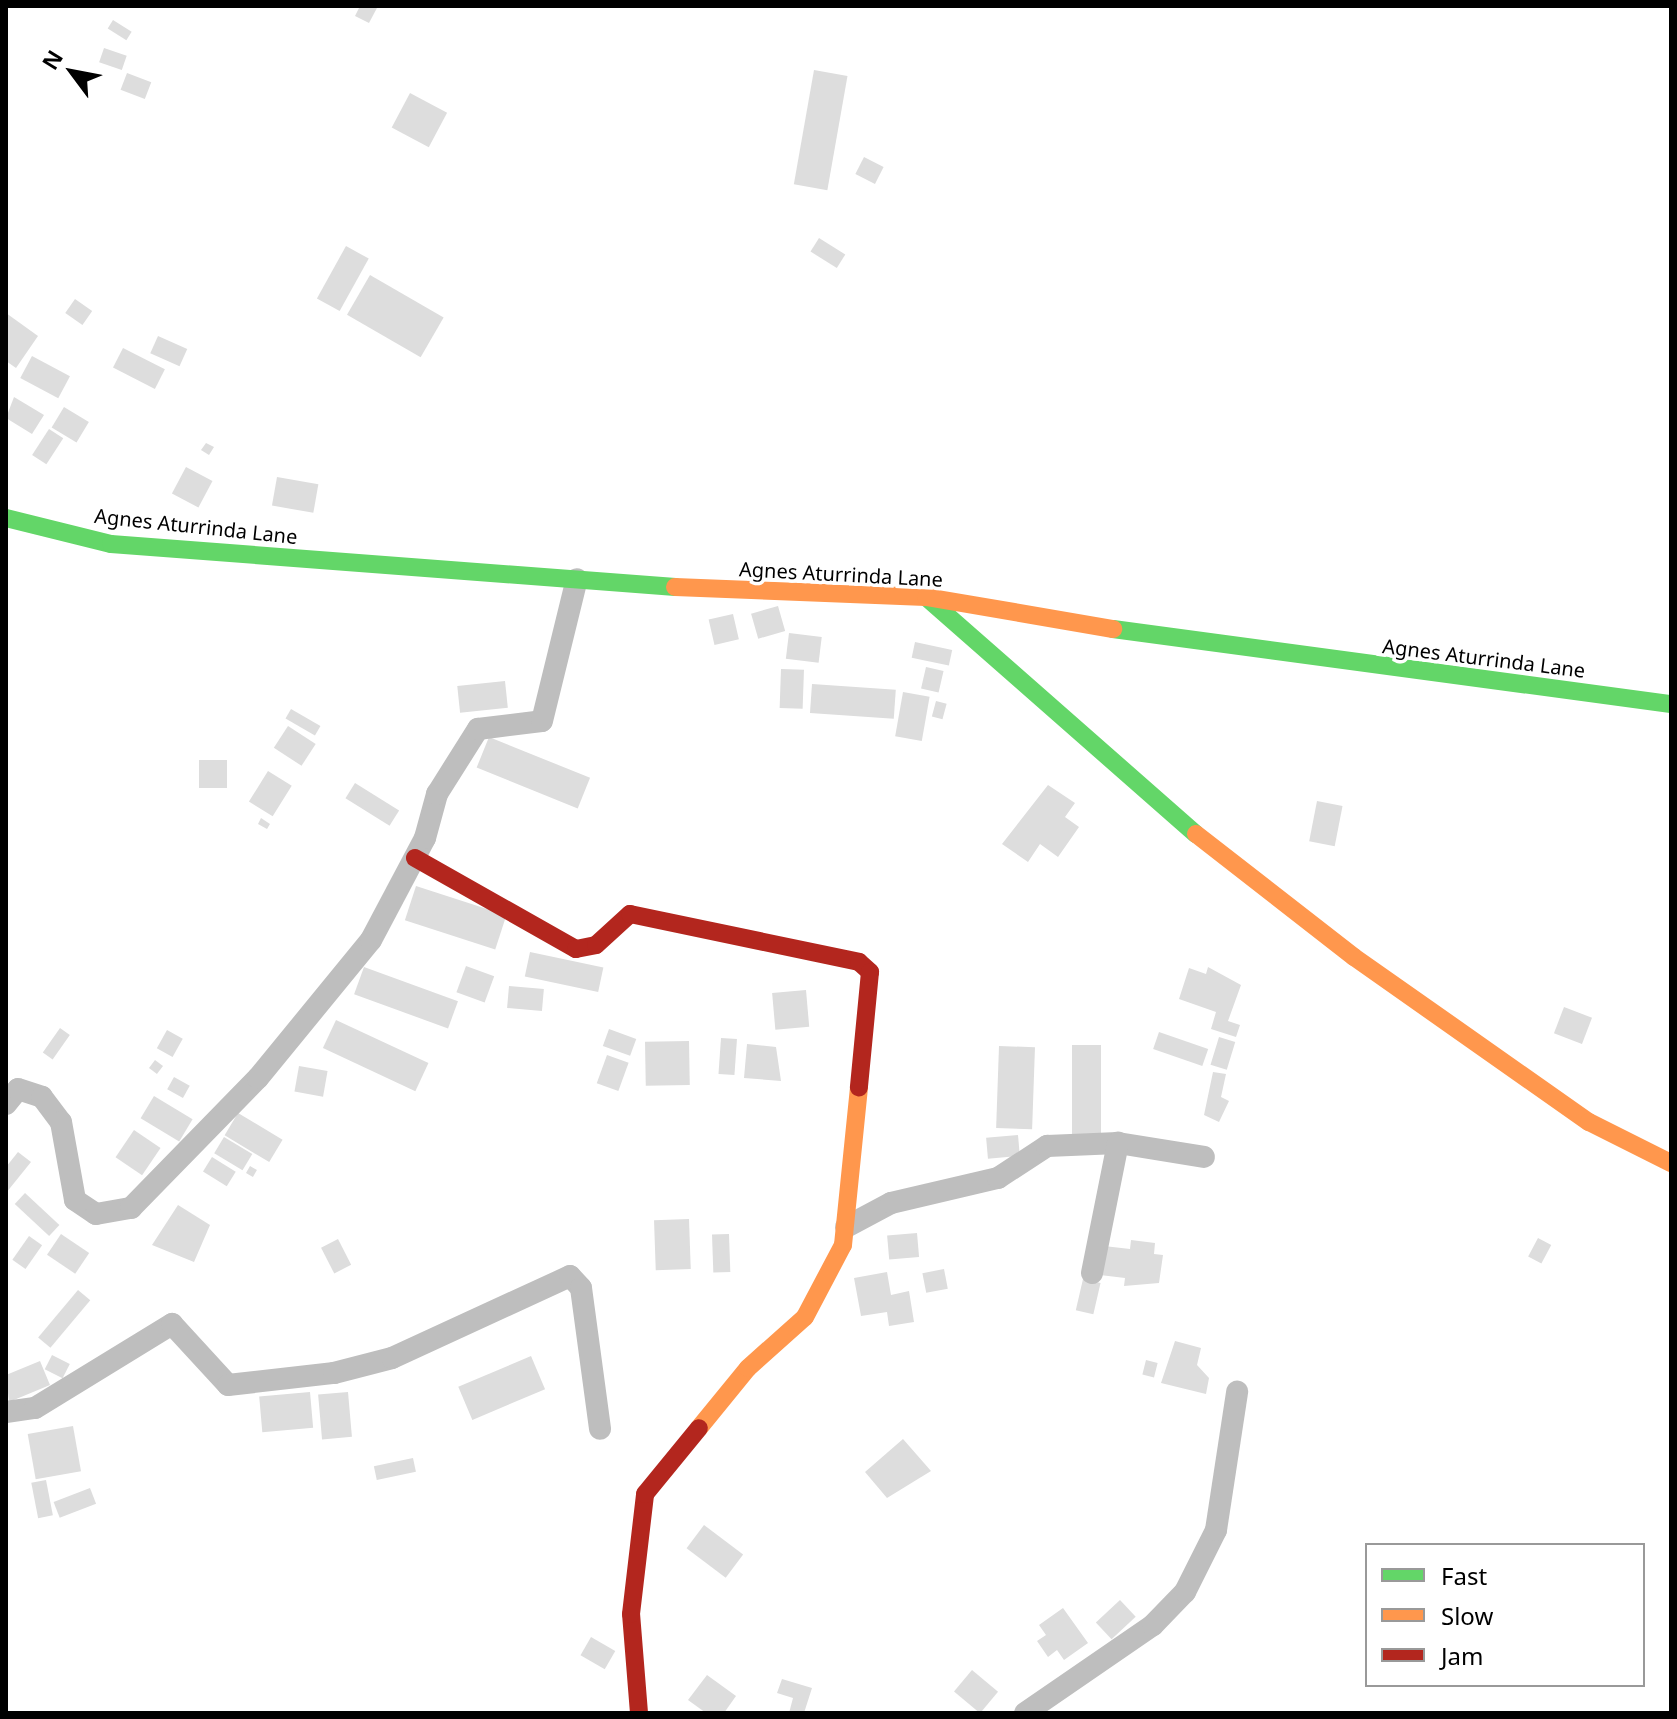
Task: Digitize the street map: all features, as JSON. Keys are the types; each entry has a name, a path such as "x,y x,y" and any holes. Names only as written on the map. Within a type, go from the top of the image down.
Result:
{"street":[{"name":"Agnes Aturrinda Lane","path":"6,518 111,544 802,597 926,597 1266,655 1671,704"},
{"path":"6,1104 18,1089 42,1097 61,1122 75,1200 96,1214 131,1208 258,1078 371,940 415,858 437,794 478,729 542,721 577,579"},
{"path":"926,597 1121,775 1354,957 1589,1122 1671,1163"},
{"path":"415,858 576,949 596,945 630,914 859,962 870,972 846,1227 805,1317 748,1368 645,1494 631,1614 639,1713"},
{"path":"846,1227 891,1203 998,1178 1047,1146 1118,1143 1204,1157"},
{"path":"1092,1273 1118,1143"},
{"path":"6,1412 35,1408 172,1324 228,1385 334,1373 392,1358 570,1276 581,1288 600,1429"},
{"path":"1025,1713 1153,1625 1185,1592 1216,1530 1237,1392"}],"building":[{"path":"360,6 378,6 369,23 355,16"},
{"path":"113,20 132,32 126,40 108,28"},
{"path":"104,48 127,56 122,70 99,62"},
{"path":"814,70 847,76 827,190 794,184"},
{"path":"127,73 151,82 145,99 121,90"},
{"path":"410,93 447,113 429,147 392,127"},
{"path":"864,157 884,167 875,184 855,174"},
{"path":"819,238 845,254 837,268 811,252"},
{"path":"346,246 369,259 340,311 317,298"},
{"path":"370,275 444,318 421,357 347,315"},
{"path":"75,299 92,311 82,325 65,313"},
{"path":"6,313 38,336 16,368 6,361"},
{"path":"158,336 187,349 180,366 150,353"},
{"path":"123,348 165,369 155,389 113,368"},
{"path":"32,356 70,376 58,398 20,378"},
{"path":"14,397 44,415 32,434 6,418"},
{"path":"64,407 89,422 76,443 52,428"},
{"path":"49,429 63,438 46,464 32,455"},
{"path":"206,443 214,447 209,455 201,450"},
{"path":"186,467 212,481 198,508 172,493"},
{"path":"277,477 318,484 313,513 272,506"},
{"path":"778,606 785,631 758,639 751,614"},
{"path":"733,614 739,639 714,645 709,620"},
{"path":"789,633 822,637 819,663 786,659"},
{"path":"915,642 952,650 949,666 912,658"},
{"path":"926,667 944,671 939,692 921,688"},
{"path":"781,669 804,670 803,709 780,708"},
{"path":"505,681 508,708 460,713 457,686"},
{"path":"812,684 896,690 894,719 810,713"},
{"path":"903,692 930,697 922,741 895,736"},
{"path":"936,701 947,704 942,719 932,716"},
{"path":"291,709 320,726 315,736 286,719"},
{"path":"288,726 316,744 302,766 274,748"},
{"path":"489,737 590,778 578,808 477,768"},
{"path":"199,760 227,760 227,788 199,788"},
{"path":"268,771 292,786 273,816 249,802"},
{"path":"355,783 399,811 390,826 345,798"},
{"path":"1048,785 1075,803 1065,817 1079,827 1058,857 1040,844 1028,862 1002,844"},
{"path":"1317,801 1343,806 1335,846 1309,841"},
{"path":"261,818 270,824 267,829 258,824"},
{"path":"416,886 506,915 495,950 405,920"},
{"path":"530,952 603,968 598,992 525,976"},
{"path":"466,966 494,976 485,1003 456,992"},
{"path":"364,967 458,1001 448,1028 354,994"},
{"path":"1208,967 1241,985 1228,1021 1240,1025 1236,1037 1211,1029 1216,1012 1179,999 1189,968 1206,974"},
{"path":"509,986 544,989 542,1011 507,1008"},
{"path":"806,990 809,1027 775,1030 772,993"},
{"path":"1564,1007 1592,1018 1582,1044 1554,1033"},
{"path":"336,1020 428,1063 415,1091 323,1048"},
{"path":"60,1028 70,1035 53,1059 43,1053"},
{"path":"609,1029 636,1039 630,1056 603,1046"},
{"path":"167,1030 183,1039 173,1057 157,1048"},
{"path":"1159,1032 1208,1049 1202,1066 1153,1049"},
{"path":"1219,1037 1235,1042 1227,1070 1211,1065"},
{"path":"721,1038 737,1039 734,1075 718,1074"},
{"path":"689,1041 690,1085 646,1086 645,1042"},
{"path":"747,1044 776,1047 781,1081 744,1078"},
{"path":"1072,1045 1101,1045 1101,1134 1072,1134"},
{"path":"999,1046 1035,1047 1032,1129 996,1128"},
{"path":"607,1055 629,1063 618,1091 597,1083"},
{"path":"155,1060 163,1066 157,1074 149,1068"},
{"path":"299,1066 328,1071 323,1097 294,1092"},
{"path":"1213,1072 1226,1074 1221,1097 1229,1101 1219,1122 1204,1115"},
{"path":"174,1077 190,1086 183,1098 167,1089"},
{"path":"154,1096 193,1119 179,1141 141,1118"},
{"path":"238,1113 283,1140 269,1162 225,1135"},
{"path":"134,1130 161,1148 142,1175 116,1157"},
{"path":"1018,1135 1020,1156 988,1159 986,1138"},
{"path":"224,1137 252,1154 243,1170 214,1153"},
{"path":"18,1152 31,1162 6,1193 6,1167"},
{"path":"212,1157 236,1172 227,1186 203,1171"},
{"path":"250,1166 257,1170 253,1177 246,1173"},
{"path":"25,1193 59,1225 49,1236 15,1204"},
{"path":"178,1205 210,1225 194,1262 152,1245"},
{"path":"689,1219 691,1269 656,1270 654,1220"},
{"path":"917,1233 919,1257 889,1260 887,1236"},
{"path":"61,1234 89,1253 75,1274 47,1255"},
{"path":"729,1234 730,1272 713,1273 712,1235"},
{"path":"29,1236 42,1245 25,1269 12,1260"},
{"path":"1538,1238 1551,1245 1541,1264 1528,1257"},
{"path":"338,1239 351,1265 334,1273 321,1248"},
{"path":"1131,1240 1155,1243 1154,1254 1163,1255 1159,1283 1124,1286 1125,1278 1100,1275 1104,1246 1130,1249"},
{"path":"944,1269 948,1289 926,1293 922,1273"},
{"path":"887,1272 891,1295 909,1291 914,1322 889,1326 887,1312 861,1316 854,1278"},
{"path":"1083,1279 1101,1283 1093,1314 1076,1310"},
{"path":"78,1290 90,1300 50,1348 38,1337"},
{"path":"1175,1341 1201,1348 1197,1365 1209,1378 1206,1394 1161,1383"},
{"path":"52,1355 70,1364 63,1378 45,1369"},
{"path":"531,1356 545,1389 472,1420 458,1387"},
{"path":"1146,1360 1158,1363 1154,1377 1142,1375"},
{"path":"40,1361 50,1385 9,1402 6,1375"},
{"path":"310,1392 313,1428 262,1432 259,1396"},
{"path":"348,1392 352,1437 322,1439 318,1395"},
{"path":"73,1426 81,1471 36,1479 28,1434"},
{"path":"903,1439 931,1471 887,1498 865,1472"},
{"path":"413,1458 416,1472 377,1480 374,1466"},
{"path":"46,1480 53,1515 38,1518 31,1483"},
{"path":"90,1488 96,1504 60,1518 54,1502"},
{"path":"704,1525 743,1554 726,1578 687,1548"},
{"path":"1120,1600 1136,1617 1112,1639 1096,1623"},
{"path":"1063,1608 1088,1643 1064,1660 1057,1650 1048,1657 1037,1641 1046,1635 1039,1625"},
{"path":"591,1637 615,1651 605,1669 580,1655"},
{"path":"972,1670 998,1692 980,1713 954,1691"},
{"path":"707,1675 736,1696 724,1713 706,1713 688,1700"},
{"path":"782,1679 812,1688 804,1713 789,1713 793,1698 777,1693"}],"traffic: fast":[{"path":"6,518 111,544 675,587"},
{"path":"926,597 1196,834"},
{"path":"1113,629 1671,704"}],"traffic: slow":[{"path":"675,587 926,597 1113,629"},
{"path":"1196,834 1354,957 1589,1122 1671,1163"},
{"path":"699,1428 748,1368 805,1317 843,1245 859,1087"}],"traffic: jam":[{"path":"415,858 576,949 596,945 630,914 859,962 870,972 859,1087"},
{"path":"639,1713 631,1614 645,1494 699,1428"}]}
